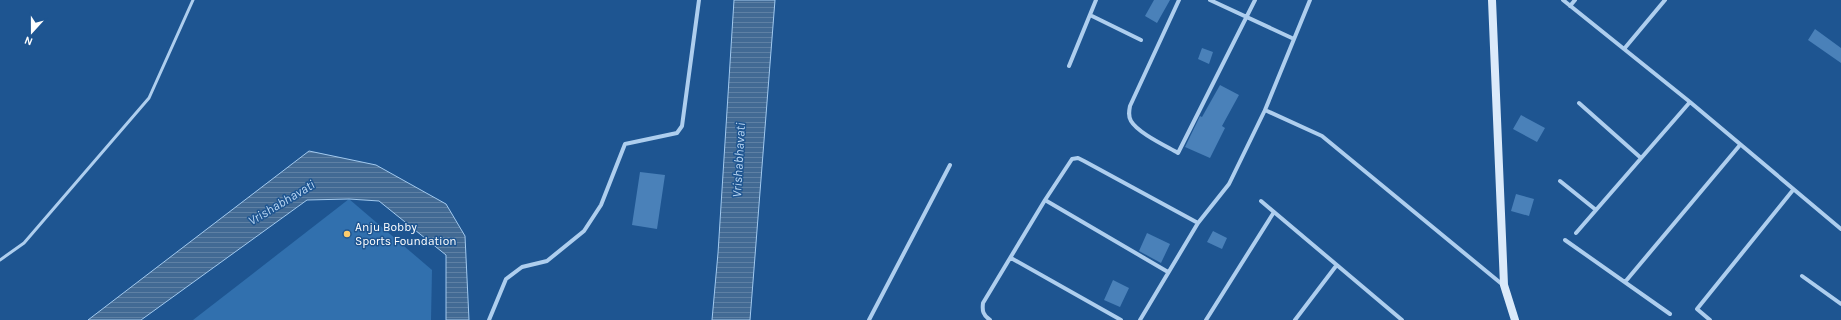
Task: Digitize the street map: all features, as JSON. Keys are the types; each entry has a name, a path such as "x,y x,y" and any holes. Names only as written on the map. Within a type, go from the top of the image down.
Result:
{"street":[{"path":"489,320 506,279 522,267 546,261 584,232 601,205 624,144 677,133 680,130 682,126 699,0"},
{"path":"1069,66 1096,0"},
{"path":"1180,0 1128,113 1131,121 1138,128 1178,153 1255,0"},
{"path":"1210,0 1294,38"},
{"path":"1140,320 1198,223 1229,184 1265,110 1310,0"},
{"path":"1492,0 1504,285 1515,320"},
{"path":"1563,0 1690,102 1841,229"},
{"path":"1570,6 1575,0"},
{"path":"1624,49 1664,0"},
{"path":"1090,15 1141,40"},
{"path":"1576,232 1690,102"},
{"path":"1579,103 1641,158"},
{"path":"1265,110 1322,136 1504,285"},
{"path":"1626,282 1740,145"},
{"path":"990,320 984,316 982,310 983,303 1045,200 1072,159 1078,158 1198,223"},
{"path":"869,320 950,165"},
{"path":"1560,181 1596,210"},
{"path":"1710,320 1697,309 1793,190"},
{"path":"1045,200 1168,272"},
{"path":"1261,201 1336,266 1402,320"},
{"path":"1206,320 1274,212"},
{"path":"1565,240 1670,314"},
{"path":"1011,258 1121,320"},
{"path":"1295,320 1336,266"},
{"path":"1802,276 1841,304"}],"lane":[{"path":"0,260 24,242 149,98 192,0"}],"shaded area":[{"name":"Anju Bobby Sports Foundation","path":"349,199 432,270 431,320 193,320"}],"water":[{"name":"Vrishabhavati","path":"734,0 775,0 750,320 712,320 718,253"},
{"name":"Vrishabhavati","path":"309,151 376,165 446,204 465,236 469,320 446,320 446,255 379,201 349,199 307,200 141,320 88,320"}],"building":[{"path":"1154,0 1170,0 1157,23 1145,16"},
{"path":"1815,29 1841,48 1841,63 1808,40"},
{"path":"1202,48 1213,52 1209,64 1198,59"},
{"path":"1220,85 1239,95 1222,126 1225,128 1210,158 1185,147 1200,116 1202,117"},
{"path":"1521,115 1545,128 1537,142 1513,129"},
{"path":"640,172 665,175 657,229 632,225"},
{"path":"1516,194 1534,199 1529,216 1511,211"},
{"path":"1213,231 1227,238 1222,249 1207,242"},
{"path":"1147,233 1170,244 1161,263 1139,251"},
{"path":"1113,280 1129,288 1120,307 1104,300"}],"place":[{"name":"Anju Bobby Sports Foundation","path":"347,234"}]}
